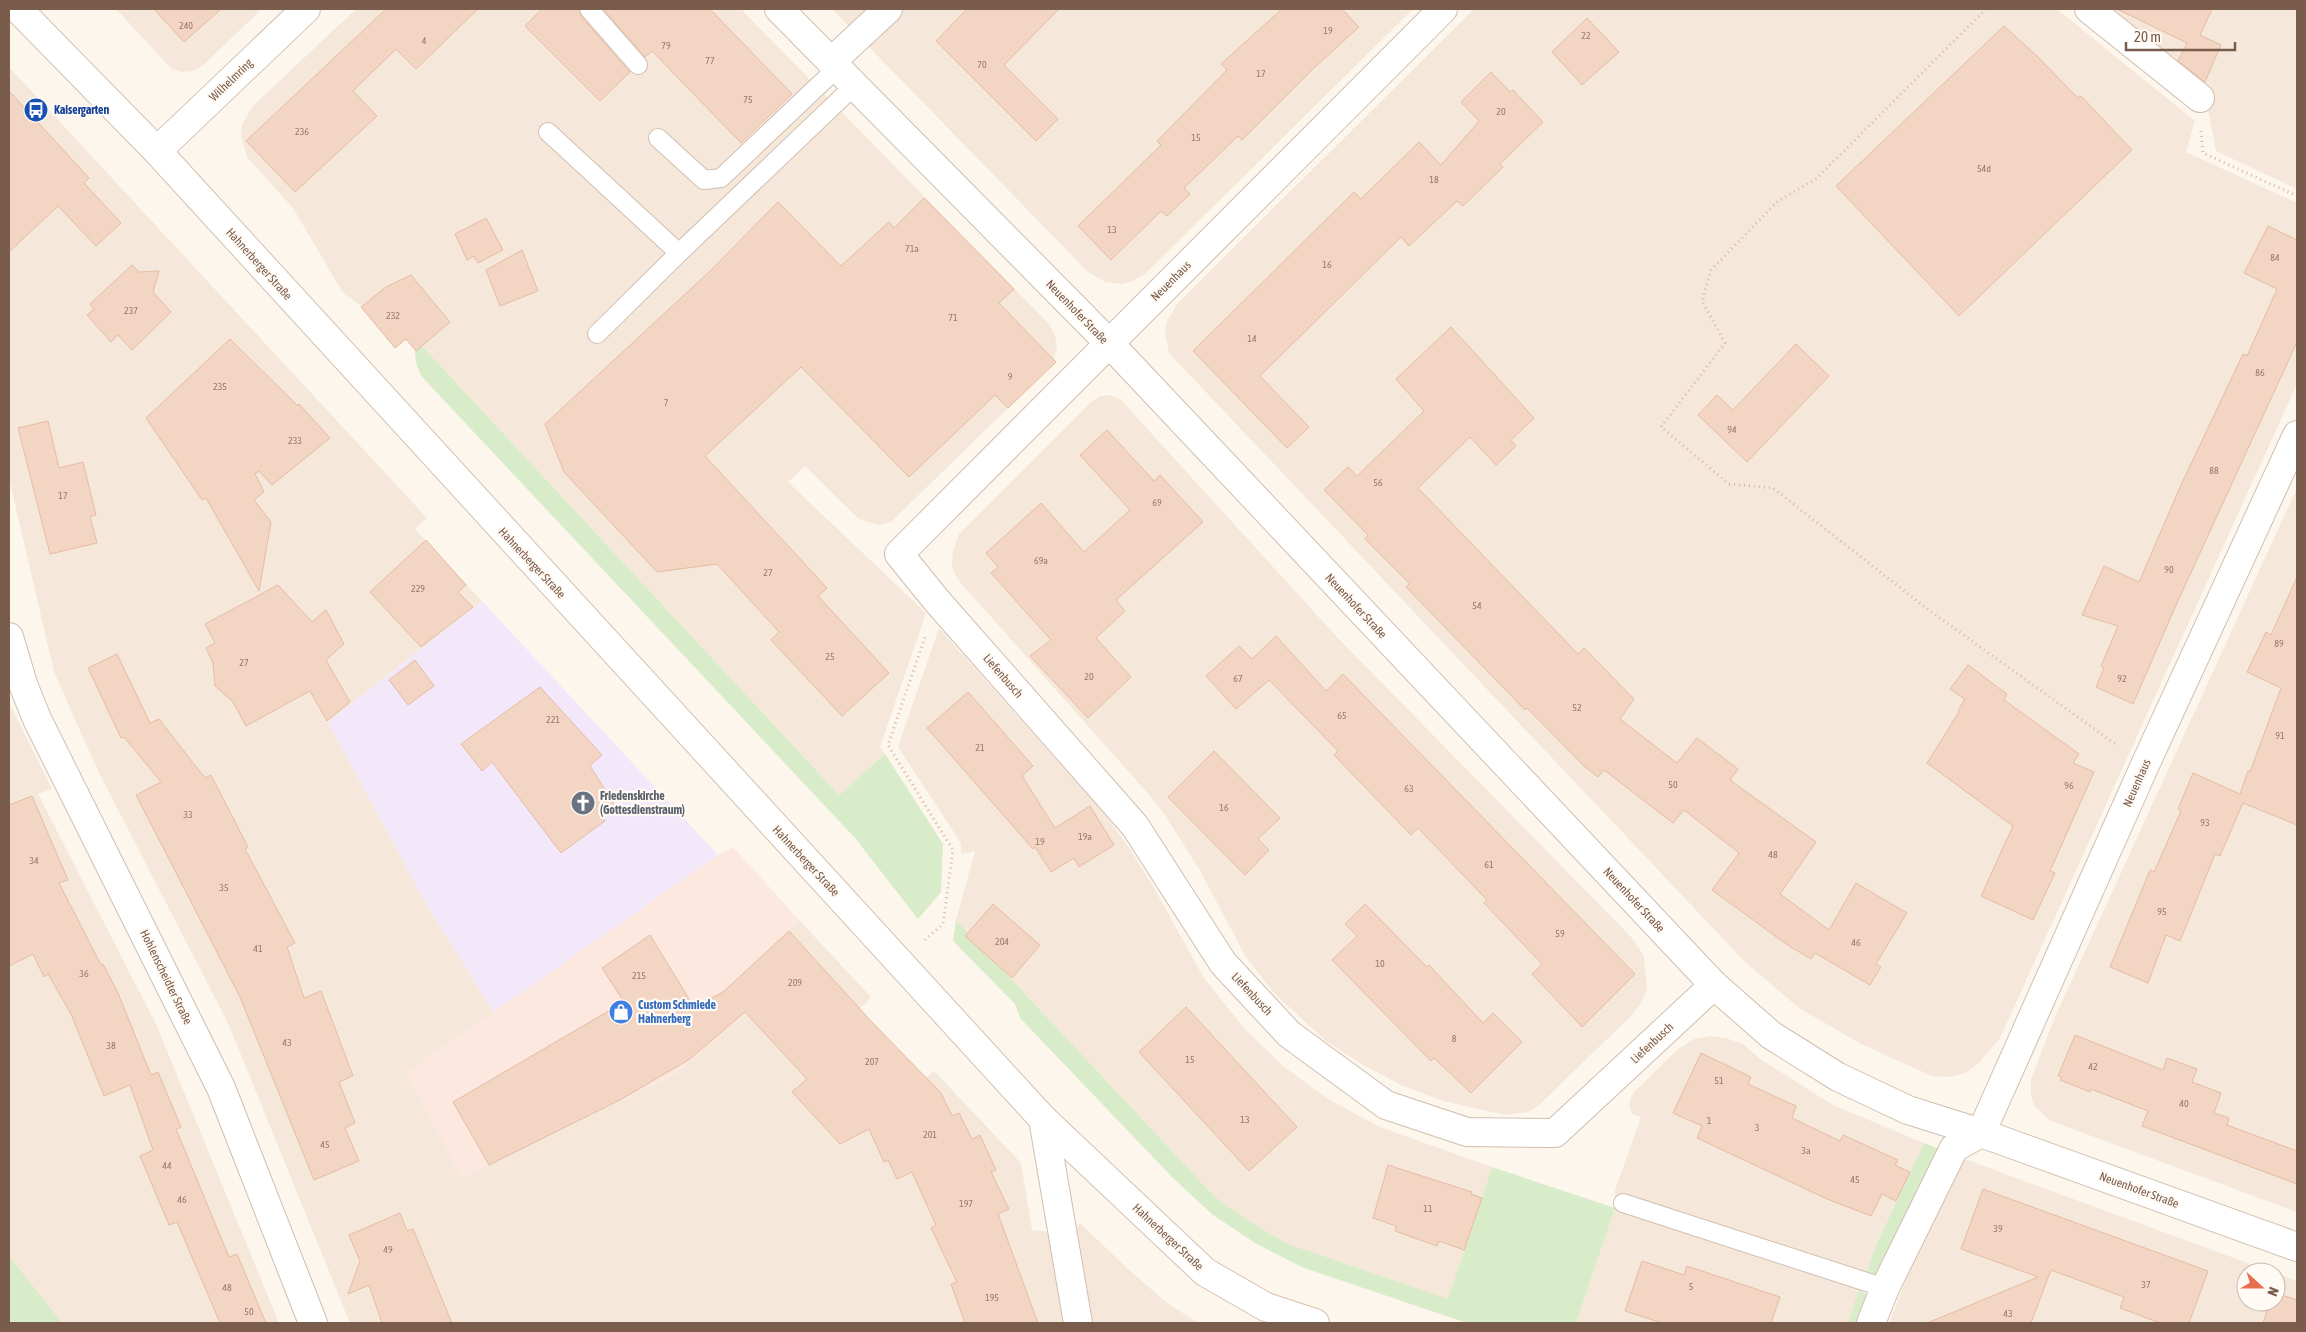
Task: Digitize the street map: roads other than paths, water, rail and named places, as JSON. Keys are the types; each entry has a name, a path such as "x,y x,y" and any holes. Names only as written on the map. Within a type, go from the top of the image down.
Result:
{"street":[{"name":"Hahnerberger Straße","path":"18,9 157,151 899,964 1043,1119 1204,1272 1266,1307 1315,1323"},
{"name":"Wilhelmring","path":"157,151 306,9"},
{"name":"Neuenhofer Straße","path":"779,9 1109,344 1714,985 1771,1035 1838,1077 1908,1110 1981,1133 2297,1248"},
{"path":"841,72 888,9"},
{"name":"Neuenhaus","path":"899,554 1443,9"},
{"path":"2089,9 2200,98"},
{"name":"Neuenhaus","path":"1981,1133 2145,765 2297,435"},
{"name":"Liefenbusch","path":"899,554 937,601 1135,826 1223,963 1289,1034 1386,1105 1467,1132 1555,1133 1714,985"},
{"name":"Hohlenscheidter Straße","path":"9,637 23,684 37,719 220,1088 313,1323"},
{"path":"1043,1119 1078,1323"},
{"path":"1871,1323 1885,1288 1954,1148 1981,1133"}],"lane":[{"path":"589,9 638,65"},
{"path":"658,138 704,180 721,178 841,72"},
{"path":"597,334 679,253 841,72"},
{"path":"548,132 679,253"},
{"path":"1623,1203 1885,1288"}],"place":[{"name":"Kaisergarten","path":"36,110"},
{"name":"Friedenskirche (Gottesdienstraum)","path":"583,803"},
{"name":"Custom Schmiede Hahnerberg","path":"621,1012"}]}
